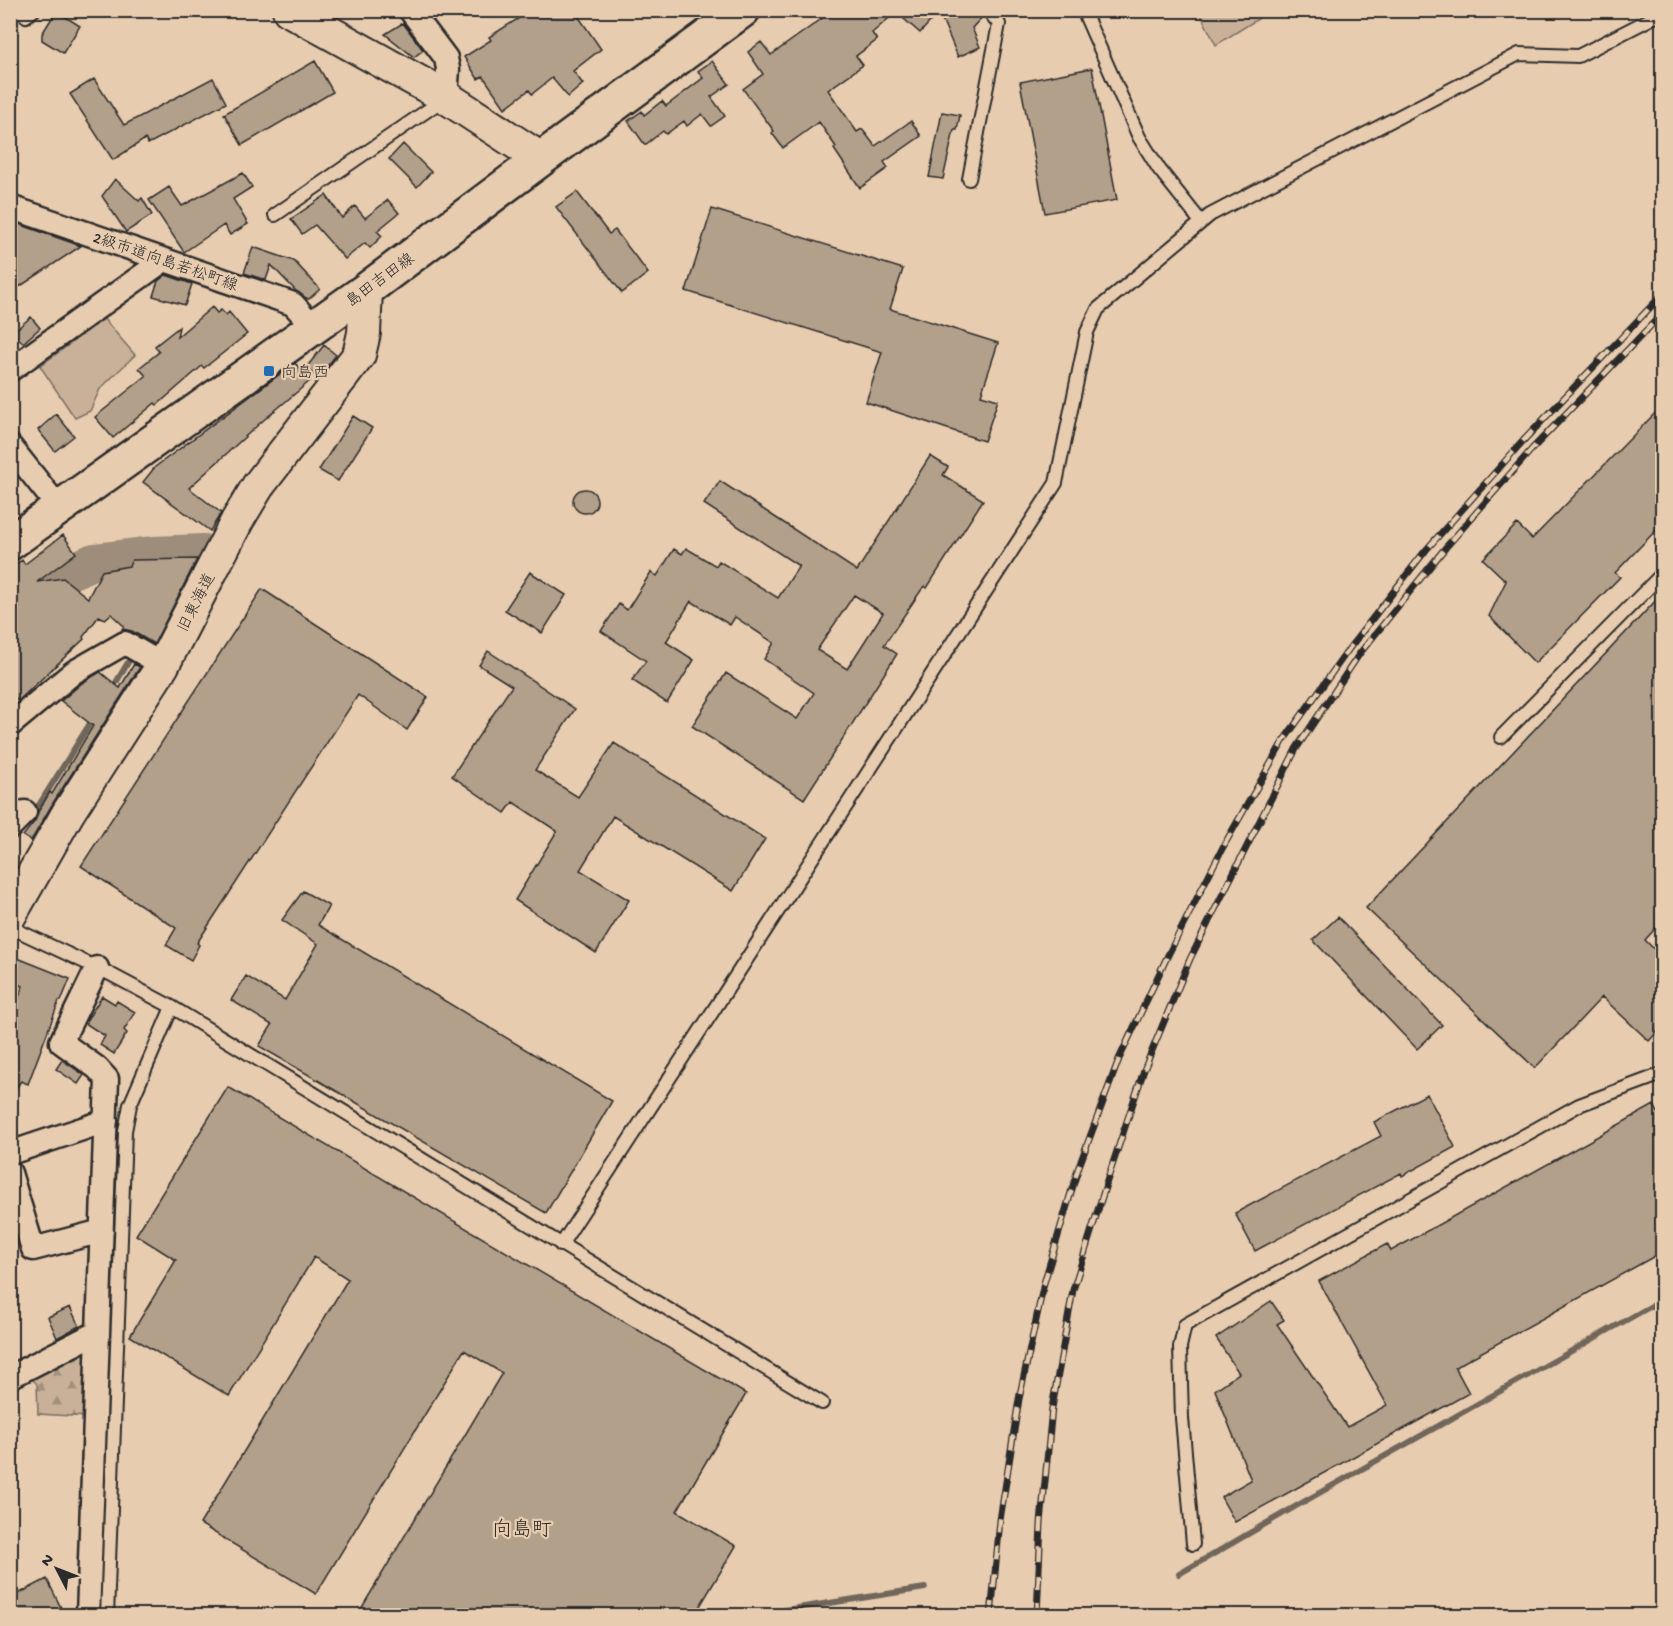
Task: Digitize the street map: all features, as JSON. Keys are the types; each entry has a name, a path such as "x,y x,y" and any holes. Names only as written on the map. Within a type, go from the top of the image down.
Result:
{"main road":[{"name":"島田吉田線","path":"10,543 366,290 744,10"}],"street":[{"path":"289,10 446,97 540,159"},
{"path":"411,10 446,58 448,69 446,97"},
{"name":"2級市道向島若松町線","path":"10,207 293,304 314,326"},
{"path":"10,370 164,260"},
{"name":"旧東海道","path":"10,915 68,813 163,665 237,521 258,486 360,355 364,333 366,290"},
{"path":"10,446 59,508"},
{"path":"10,725 74,672 125,643 163,665"},
{"path":"88,1616 107,1079 97,1068 61,1042 97,968"},
{"path":"10,1153 106,1121"},
{"path":"10,1173 33,1249 102,1231"},
{"path":"10,1377 98,1332"}],"lane":[{"path":"19,10 26,16 34,10"},
{"path":"969,179 999,24 988,10"},
{"path":"1083,10 1139,137 1159,169 1201,222"},
{"path":"561,1245 1056,483 1087,332 1098,309 1201,222 1220,209 1519,54 1578,56 1662,13"},
{"path":"275,215 446,97"},
{"path":"1501,737 1662,574"},
{"path":"10,927 172,1007 822,1403"},
{"path":"107,1616 125,1131 130,1105 172,1007"},
{"path":"1193,1544 1182,1406 1180,1347 1185,1325 1580,1105 1662,1074"}],"green space":[{"path":"1199,11 1258,11 1261,17 1216,45"},
{"path":"104,319 135,355 100,389 90,411 75,418 40,366"},
{"path":"92,1344 88,1417 38,1414 37,1384 29,1376"}],"building":[{"path":"532,10 574,10 601,49 573,71 583,84 568,97 552,78 532,94 529,90 505,108 483,76 478,79 464,57 491,40 489,37"},
{"path":"834,10 980,10 983,16 972,28 980,47 958,57 939,12 920,33 896,12 872,33 877,40 856,56 863,65 828,90 857,132 862,129 875,146 911,121 921,136 884,162 888,168 860,188 819,122 783,148 772,133 774,131 743,89 763,74 748,52 761,42 771,55"},
{"path":"56,11 80,26 63,53 42,40 42,34"},
{"path":"403,23 423,50 414,57 385,34"},
{"path":"315,61 333,92 242,145 224,114"},
{"path":"712,61 729,84 711,97 725,116 711,126 702,114 687,126 684,121 666,134 663,131 645,145 628,121 642,111 644,115 662,101 666,106 703,78 698,71"},
{"path":"1092,68 1117,200 1045,213 1020,82"},
{"path":"213,78 226,103 148,144 145,139 113,160 70,94 94,79 124,125"},
{"path":"942,112 960,115 957,130 954,130 943,179 929,177"},
{"path":"403,144 431,172 417,187 389,159"},
{"path":"243,173 252,187 233,199 248,224 230,235 224,225 184,252 149,200 169,187 182,206"},
{"path":"115,179 139,201 142,198 152,215 126,232 102,196"},
{"path":"577,192 609,234 615,230 648,273 622,293 556,207"},
{"path":"326,195 342,218 355,206 365,218 388,200 399,213 377,231 382,236 370,248 365,243 345,259 315,225 302,234 291,219"},
{"path":"712,209 903,269 890,309 998,343 981,395 998,400 984,441 866,402 882,352 686,291"},
{"path":"10,221 81,246 10,293"},
{"path":"253,247 294,261 320,289 309,299 306,298 271,265 266,280 244,273"},
{"path":"166,275 192,284 185,305 153,296 158,281"},
{"path":"212,307 217,313 221,310 226,315 229,312 247,334 204,368 202,366 157,405 155,403 113,438 95,417 146,376 139,368 159,352 155,346 179,327 177,337"},
{"path":"31,317 40,328 23,343 13,332"},
{"path":"324,345 336,355 318,378 306,368"},
{"path":"295,363 310,381 189,488 221,513 210,531 143,482 155,467"},
{"path":"1662,406 1662,524 1615,573 1620,577 1535,663 1489,616 1506,581 1483,559 1517,524 1532,539"},
{"path":"56,414 74,436 55,451 38,430"},
{"path":"353,416 372,428 338,481 319,470"},
{"path":"930,456 948,467 943,475 983,500 927,588 924,586 884,645 897,654 804,799 692,726 726,673 797,719 814,693 764,659 774,643 735,617 730,625 691,601 666,642 694,660 667,703 632,680 646,661 601,631 619,604 627,610 651,572 657,576 674,549 682,554 686,548 716,566 719,561 778,598 799,566 704,504 720,481 857,571","holes":["854,595 883,613 847,669 817,650"]},
{"path":"585,489 593,493 597,501 593,509 585,513 577,509 573,501 577,493"},
{"path":"63,535 76,553 37,582 63,578 88,598 102,571 129,566 132,560 197,559 154,644 132,631 122,629 124,626 111,614 105,619 99,616 83,637 84,639 18,701 10,693 10,569 22,560 25,564"},
{"path":"530,572 566,595 542,633 505,610"},
{"path":"262,589 428,697 407,730 358,695 197,943 199,945 191,960 166,945 176,928 81,866"},
{"path":"1662,594 1662,921 1645,940 1662,957 1662,1027 1649,1041 1602,997 1535,1068 1366,908"},
{"path":"488,651 575,709 535,770 578,797 614,743 765,839 733,891 613,816 580,870 629,900 596,953 515,900 557,831 513,802 505,813 452,776 512,686 479,665"},
{"path":"134,664 140,667 31,841 23,836 35,821 50,792 52,794 93,726 61,701 82,683 100,672 120,688"},
{"path":"303,891 329,906 318,925 612,1101 546,1213 259,1046 272,1025 231,1000 246,976 285,1000 318,944 282,920"},
{"path":"1338,917 1442,1025 1417,1049 1313,940"},
{"path":"10,955 70,979 59,1001 28,1084 21,1081 10,1097 10,1021 23,986 10,981"},
{"path":"102,996 115,1004 117,1001 135,1012 124,1030 127,1033 114,1054 100,1045 105,1036 85,1023"},
{"path":"62,1060 84,1075 78,1084 56,1069"},
{"path":"228,1087 746,1394 677,1511 736,1546 694,1616 372,1616 361,1609 502,1373 464,1350 316,1594 200,1524 348,1279 314,1257 229,1396 130,1336 176,1260 136,1235"},
{"path":"1427,1094 1455,1147 1402,1176 1401,1173 1255,1251 1235,1213 1381,1136 1374,1122"},
{"path":"1654,1105 1662,1120 1662,1252 1455,1367 1469,1393 1235,1522 1221,1497 1251,1480 1215,1390 1239,1373 1216,1338 1271,1301 1284,1320 1277,1324 1347,1427 1387,1405 1319,1281 1387,1244 1391,1251"},
{"path":"70,1307 79,1326 57,1338 48,1317"},
{"path":"47,1579 65,1616 10,1616 10,1598"}],"waterway":[{"path":"13,609 50,581 94,561 152,554 203,552"},
{"path":"111,691 130,659"},
{"path":"31,814 39,805 94,717"},
{"path":"1179,1574 1662,1300"},
{"path":"785,1610 925,1588"}],"railway":[{"path":"991,1616 1000,1520 1019,1399 1044,1283 1078,1169 1119,1059 1168,955 1223,847 1284,740 1351,646 1426,550 1523,441 1662,295"},
{"path":"1037,1616 1041,1523 1052,1408 1073,1290 1144,1070 1190,959 1296,749 1360,653 1446,547 1532,449 1662,314"}],"place":[{"name":"向島西","path":"269,371"}],"district":[{"name":"向島町","path":"522,1528"}]}
